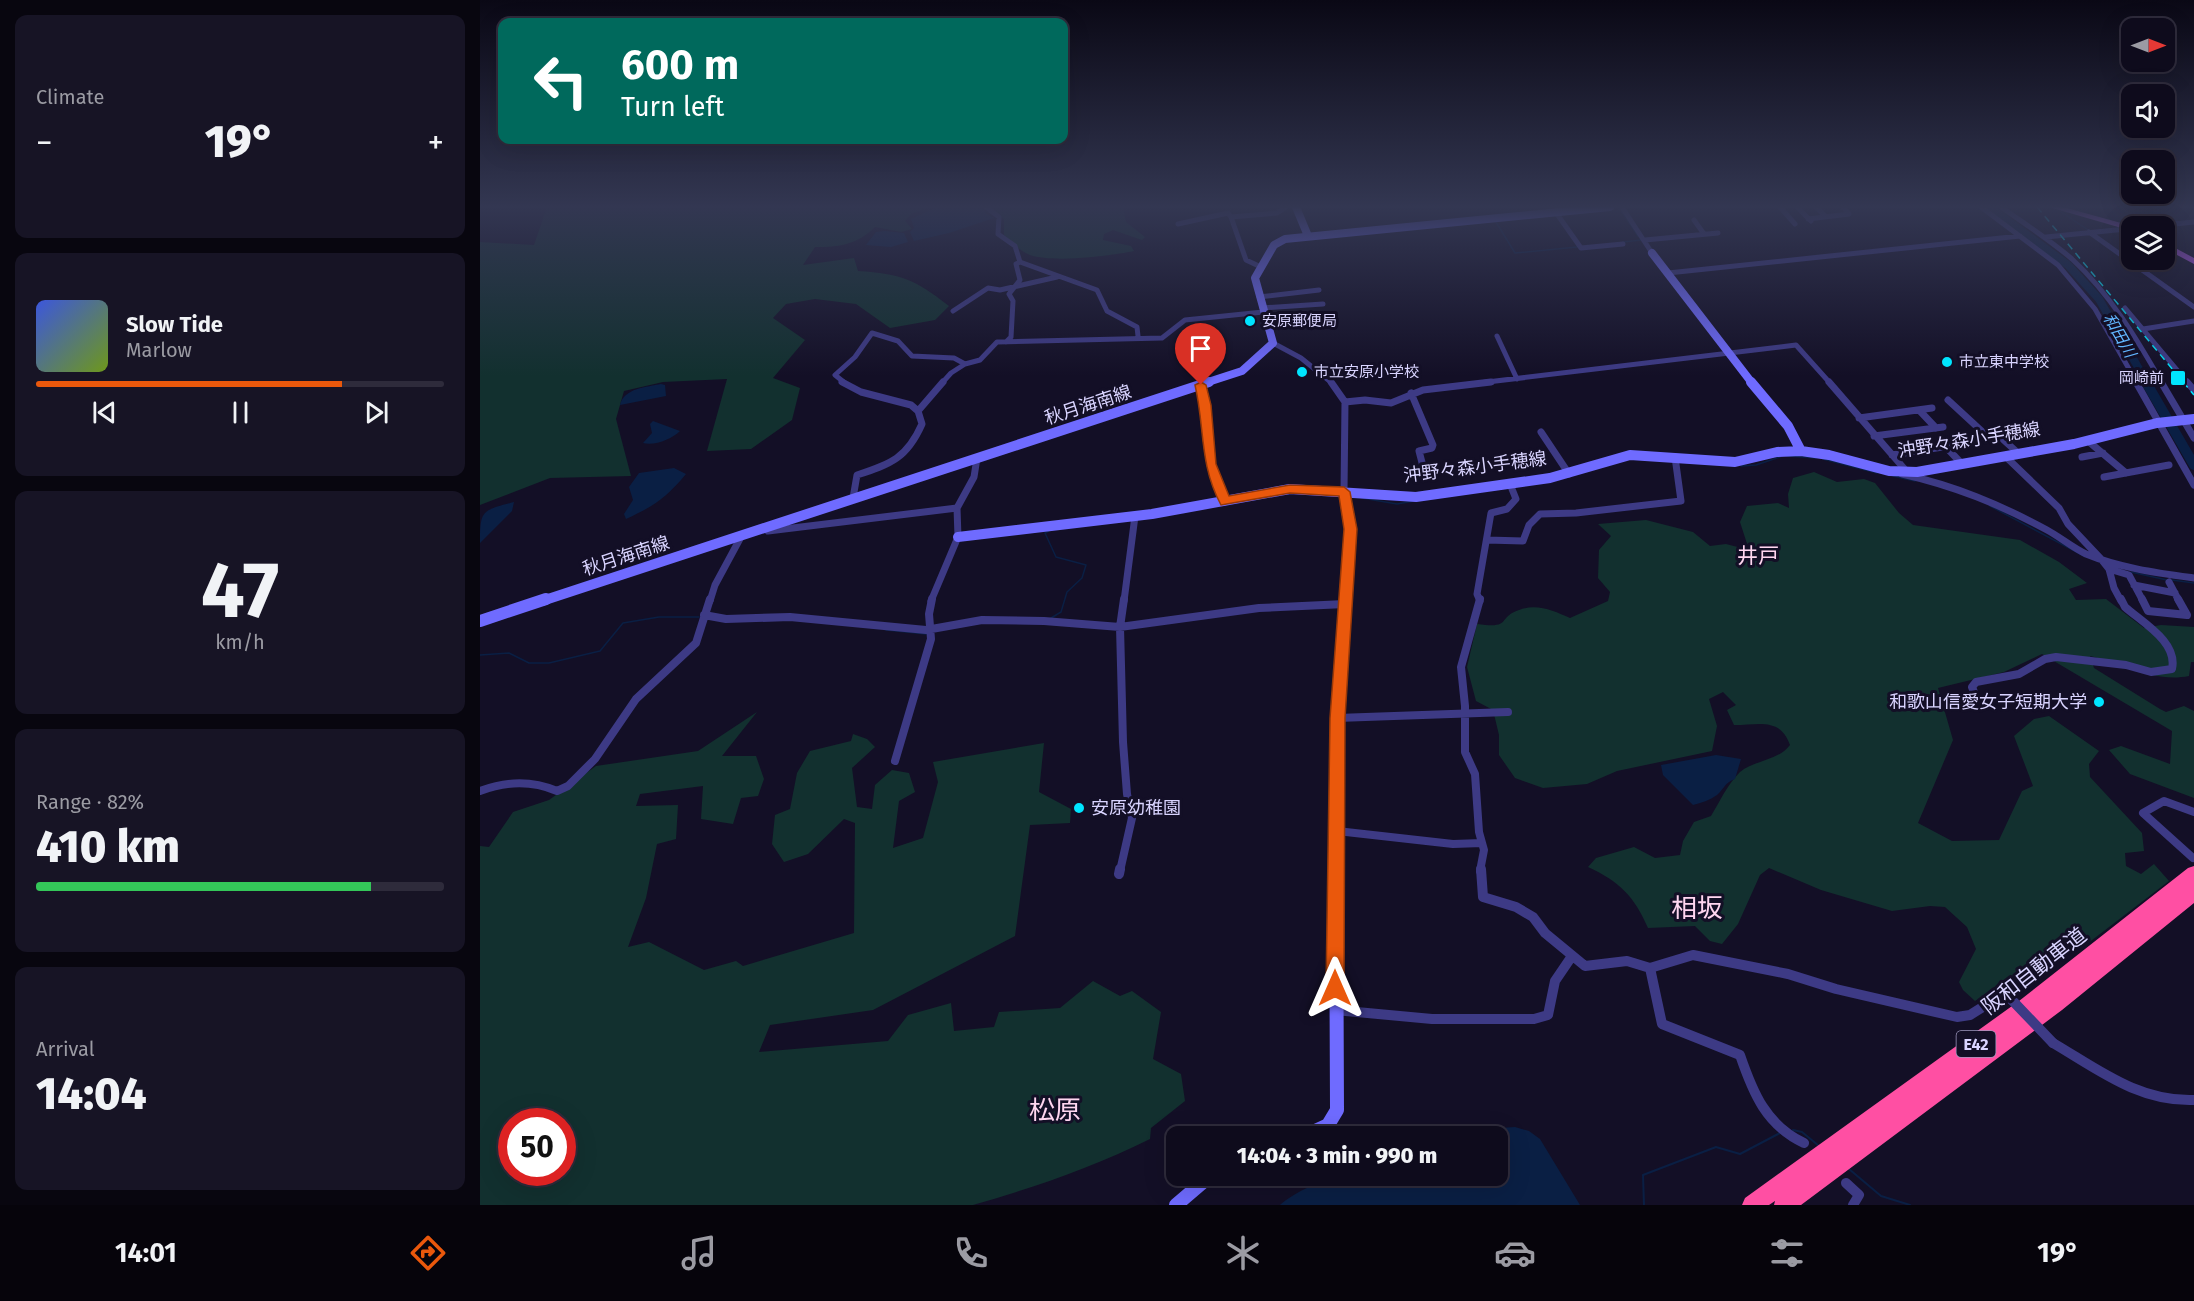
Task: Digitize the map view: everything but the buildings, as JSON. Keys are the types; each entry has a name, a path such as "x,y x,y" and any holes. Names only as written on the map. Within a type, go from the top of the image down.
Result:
{"highway":[{"name":"阪和自動車道","path":"1752,1205 2025,1007 2193,866"},
{"name":"阪和自動車道","path":"1784,1205 2038,1018 2194,892"}],"main road":[{"path":"1264,263 1255,279 1273,343"},
{"path":"1660,263 1788,426 1801,451"},
{"name":"秋月海南線","path":"480,621 1201,385 1247,368 1273,343"},
{"name":"沖野々森小手穂線","path":"958,537 1135,516 1290,489 1416,497 1569,474 1630,455 1736,462 1777,452 1801,451 1904,473 2088,441 2159,423 2194,419"},
{"path":"1328,1126 1335,1120 1337,718 1350,529 1344,492"},
{"path":"1176,1205 1198,1186"}],"street":[{"path":"1006,342 1011,337 1012,301 1009,294 1020,280 1017,273 1018,263"},
{"path":"1024,263 1097,290 1107,310 1137,327 1138,336"},
{"path":"1253,263 1261,267"},
{"path":"1668,273 1743,263"},
{"path":"2056,263 2095,309 2194,485"},
{"path":"2076,263 2120,315 2194,438"},
{"path":"2133,263 2194,307"},
{"path":"953,311 988,288 1000,290 1057,277"},
{"path":"1259,297 1319,290"},
{"path":"918,411 951,373 965,364 980,360 997,342 1138,336 1162,338 1185,320 1221,318 1262,310 1323,303"},
{"path":"2125,308 2194,390"},
{"path":"2143,329 2194,321"},
{"path":"853,498 857,475 893,464 907,453 922,424 918,411 911,405 861,392 837,379 835,375 855,357 872,333 898,341 912,356 954,358 965,364"},
{"path":"1497,336 1517,379"},
{"path":"1273,343 1301,358 1330,381 1346,402 1344,492"},
{"path":"1346,402 1365,400 1391,403 1411,393 1796,345 1850,403 1859,418 1892,455 1904,473 1971,493 2047,530 2086,554 2146,571 2194,578"},
{"path":"1201,385 1210,464 1225,502"},
{"path":"1411,393 1433,445 1432,448 1419,451 1425,474"},
{"path":"1948,400 1988,436 1997,434 2018,453"},
{"path":"1859,418 1932,408"},
{"path":"1874,436 1940,427 1919,410"},
{"path":"1541,432 1569,474"},
{"path":"2088,441 2126,473"},
{"path":"1892,455 1968,443"},
{"path":"1946,447 1962,464"},
{"path":"2082,457 2103,453"},
{"path":"1977,700 1972,687 1976,682 2019,674 2045,659 2056,657 2126,665 2151,672 2172,669 2174,660 2170,647 2125,607 2114,588 2109,569 2068,524 2060,508 2005,456"},
{"path":"1487,540 1523,542 1529,525 1540,514 1566,516 1656,501 1682,501 1675,457"},
{"path":"895,761 931,639 929,614 932,597 958,537 957,508 974,477 977,458"},
{"path":"2104,477 2169,465"},
{"path":"1510,484 1516,499 1507,509 1491,513 1477,594 1480,602 1461,667 1465,752 1475,774 1482,843 1483,863 1480,873 1483,897 1516,907 1533,917 1545,933 1585,966 1627,961 1650,968 1693,955 1788,974 1836,989 1957,1017 1970,1015 2005,993 2053,1043 2136,1091 2170,1101 2194,1100"},
{"path":"753,531 756,533 921,510 957,508"},
{"path":"1119,874 1132,818 1127,795 1123,742 1120,627 1127,587 1126,563 1135,516"},
{"path":"480,791 507,783 538,783 557,791 568,786 595,759 636,699 696,643 721,572 742,535"},
{"path":"2109,569 2129,575 2148,611 2187,615 2169,582"},
{"path":"2134,585 2175,593"},
{"path":"704,615 726,619 790,617 931,629 982,620 1044,621 1120,627 1259,608 1345,604"},
{"path":"1337,718 1508,712"},
{"path":"2193,866 2143,813 2164,801 2194,812"},
{"path":"1337,831 1367,837 1423,840 1444,845 1482,843"},
{"path":"1335,1010 1432,1019 1534,1018 1548,1015 1554,1005 1553,990 1557,977 1570,966 1572,957"},
{"path":"1650,968 1662,1024 1669,1029 1740,1055 1755,1100 1785,1136 1804,1143"},
{"path":"1846,1183 1860,1196 1853,1205"}],"green space":[{"path":"480,263 856,263 858,271 897,276 916,284 949,306 935,320 890,328 856,304 815,299 786,304 773,318 805,340 773,378 800,388 792,420 751,449 707,451 727,379 663,382 624,391 616,419 631,476 550,478 480,505"},
{"path":"1814,472 1837,482 1864,479 1875,483 1899,513 1913,525 2020,540 2059,562 2087,583 2069,589 2076,600 2106,599 2144,628 2161,625 2194,627 2194,662 2191,662 2189,676 2151,675 2090,656 2094,668 2160,709 2166,712 2184,706 2194,711 2194,798 2130,774 2109,750 2121,746 2170,764 2172,731 2042,654 2004,672 1938,688 1953,740 1918,823 1952,841 1999,840 2022,791 2033,786 2014,736 2034,719 2049,716 2099,751 2089,764 2090,777 2142,833 2144,851 2125,853 2126,866 2141,874 2154,864 2169,881 2083,947 2006,982 1975,1001 1963,990 1959,982 1976,949 1967,927 1945,907 1930,906 1892,911 1821,890 1769,868 1760,875 1738,924 1722,944 1710,941 1695,926 1648,928 1625,891 1609,878 1588,867 1596,858 1634,847 1655,858 1680,855 1683,841 1694,822 1711,816 1727,788 1740,772 1779,754 1790,745 1781,730 1774,726 1734,725 1727,710 1736,705 1723,692 1709,699 1717,726 1712,751 1617,771 1587,784 1543,788 1515,778 1499,755 1499,735 1493,710 1476,701 1467,667 1477,624 1500,624 1512,613 1532,607 1570,618 1608,601 1610,592 1598,578 1599,550 1611,536 1598,524 1646,520 1693,532 1710,546 1726,544 1749,550 1740,522 1747,506 1778,503 1789,508 1788,494 1793,478"},
{"path":"757,712 722,756 756,756 764,779 758,796 741,798 733,824 701,819 703,786 640,794 636,806 678,805 676,839 657,844 646,898 628,947 649,942 704,970 736,961 743,966 854,933 855,823 844,819 808,854 784,862 772,844 775,815 790,809 797,773 810,751 851,741 853,734 867,739 875,747 852,768 857,807 872,809 875,785 892,770 909,773 915,792 899,801 893,848 923,838 938,782 933,762 1044,743 1039,792 1071,809 1070,823 1030,825 1015,936 873,1010 770,1025 759,1052 888,1041 908,1015 951,1003 954,1031 994,1027 999,1012 1060,1008 1093,981 1120,996 1132,991 1161,1012 1153,1059 1181,1074 1185,1101 1151,1128 1150,1139 1063,1176 973,1205 480,1205 480,846 489,847 513,812 549,800 596,766 698,751"}],"water":[{"path":"665,385 666,396 620,405 622,399 631,392"},
{"path":"653,421 680,431 663,441 653,444 643,443 652,433 650,424"},
{"path":"674,468 686,474 659,501 626,519 624,514 633,500 629,487 639,473"},
{"path":"514,502 512,511 480,543 482,517 485,513 495,507"},
{"path":"1716,755 1741,759 1735,779 1717,795 1705,801 1693,805 1663,775 1661,765"},
{"path":"1508,1127 1529,1131 1540,1139 1580,1205 1280,1205 1313,1186 1508,1186"}],"waterway":[{"name":"和田川","path":"2066,263 2099,299 2147,383"},
{"name":"和田川","path":"2146,382 2194,465"},
{"path":"1787,456 1816,458"},
{"path":"1741,466 1756,465 1780,457"},
{"path":"1823,459 1877,473"},
{"path":"1893,476 1915,481"},
{"path":"1362,498 1397,504 1414,501"},
{"path":"1990,506 2084,556"},
{"path":"1049,531 1045,533 1056,557 1086,565 1082,578 1067,592 1061,612 1051,618"},
{"path":"2131,572 2167,580"},
{"path":"2172,580 2194,583"},
{"path":"480,655 509,653 529,663 549,663 600,651 623,623 659,617 699,617"},
{"path":"886,630 926,634"},
{"path":"1793,1130 1802,1132 1819,1146"},
{"path":"1644,1205 1643,1175 1716,1147 1740,1154 1780,1133"},
{"path":"1849,1169 1881,1196 1910,1205"}],"railway":[{"path":"2084,263 2194,395"}],"place":[{"name":"安原郵便局","path":"1250,321"},
{"name":"市立東中学校","path":"1947,362"},
{"name":"市立安原小学校","path":"1302,372"},
{"name":"岡崎前","path":"2178,378"},
{"name":"和歌山信愛女子短期大学","path":"2099,702"},
{"name":"安原幼稚園","path":"1079,808"}],"district":[{"name":"井戸","path":"1758,556"},
{"name":"相坂","path":"1697,908"},
{"name":"松原","path":"1055,1110"}],"route":[{"path":"1201,385 1210,464 1225,502 1290,489 1344,492 1350,543 1347,558 1337,718 1335,988"}]}
